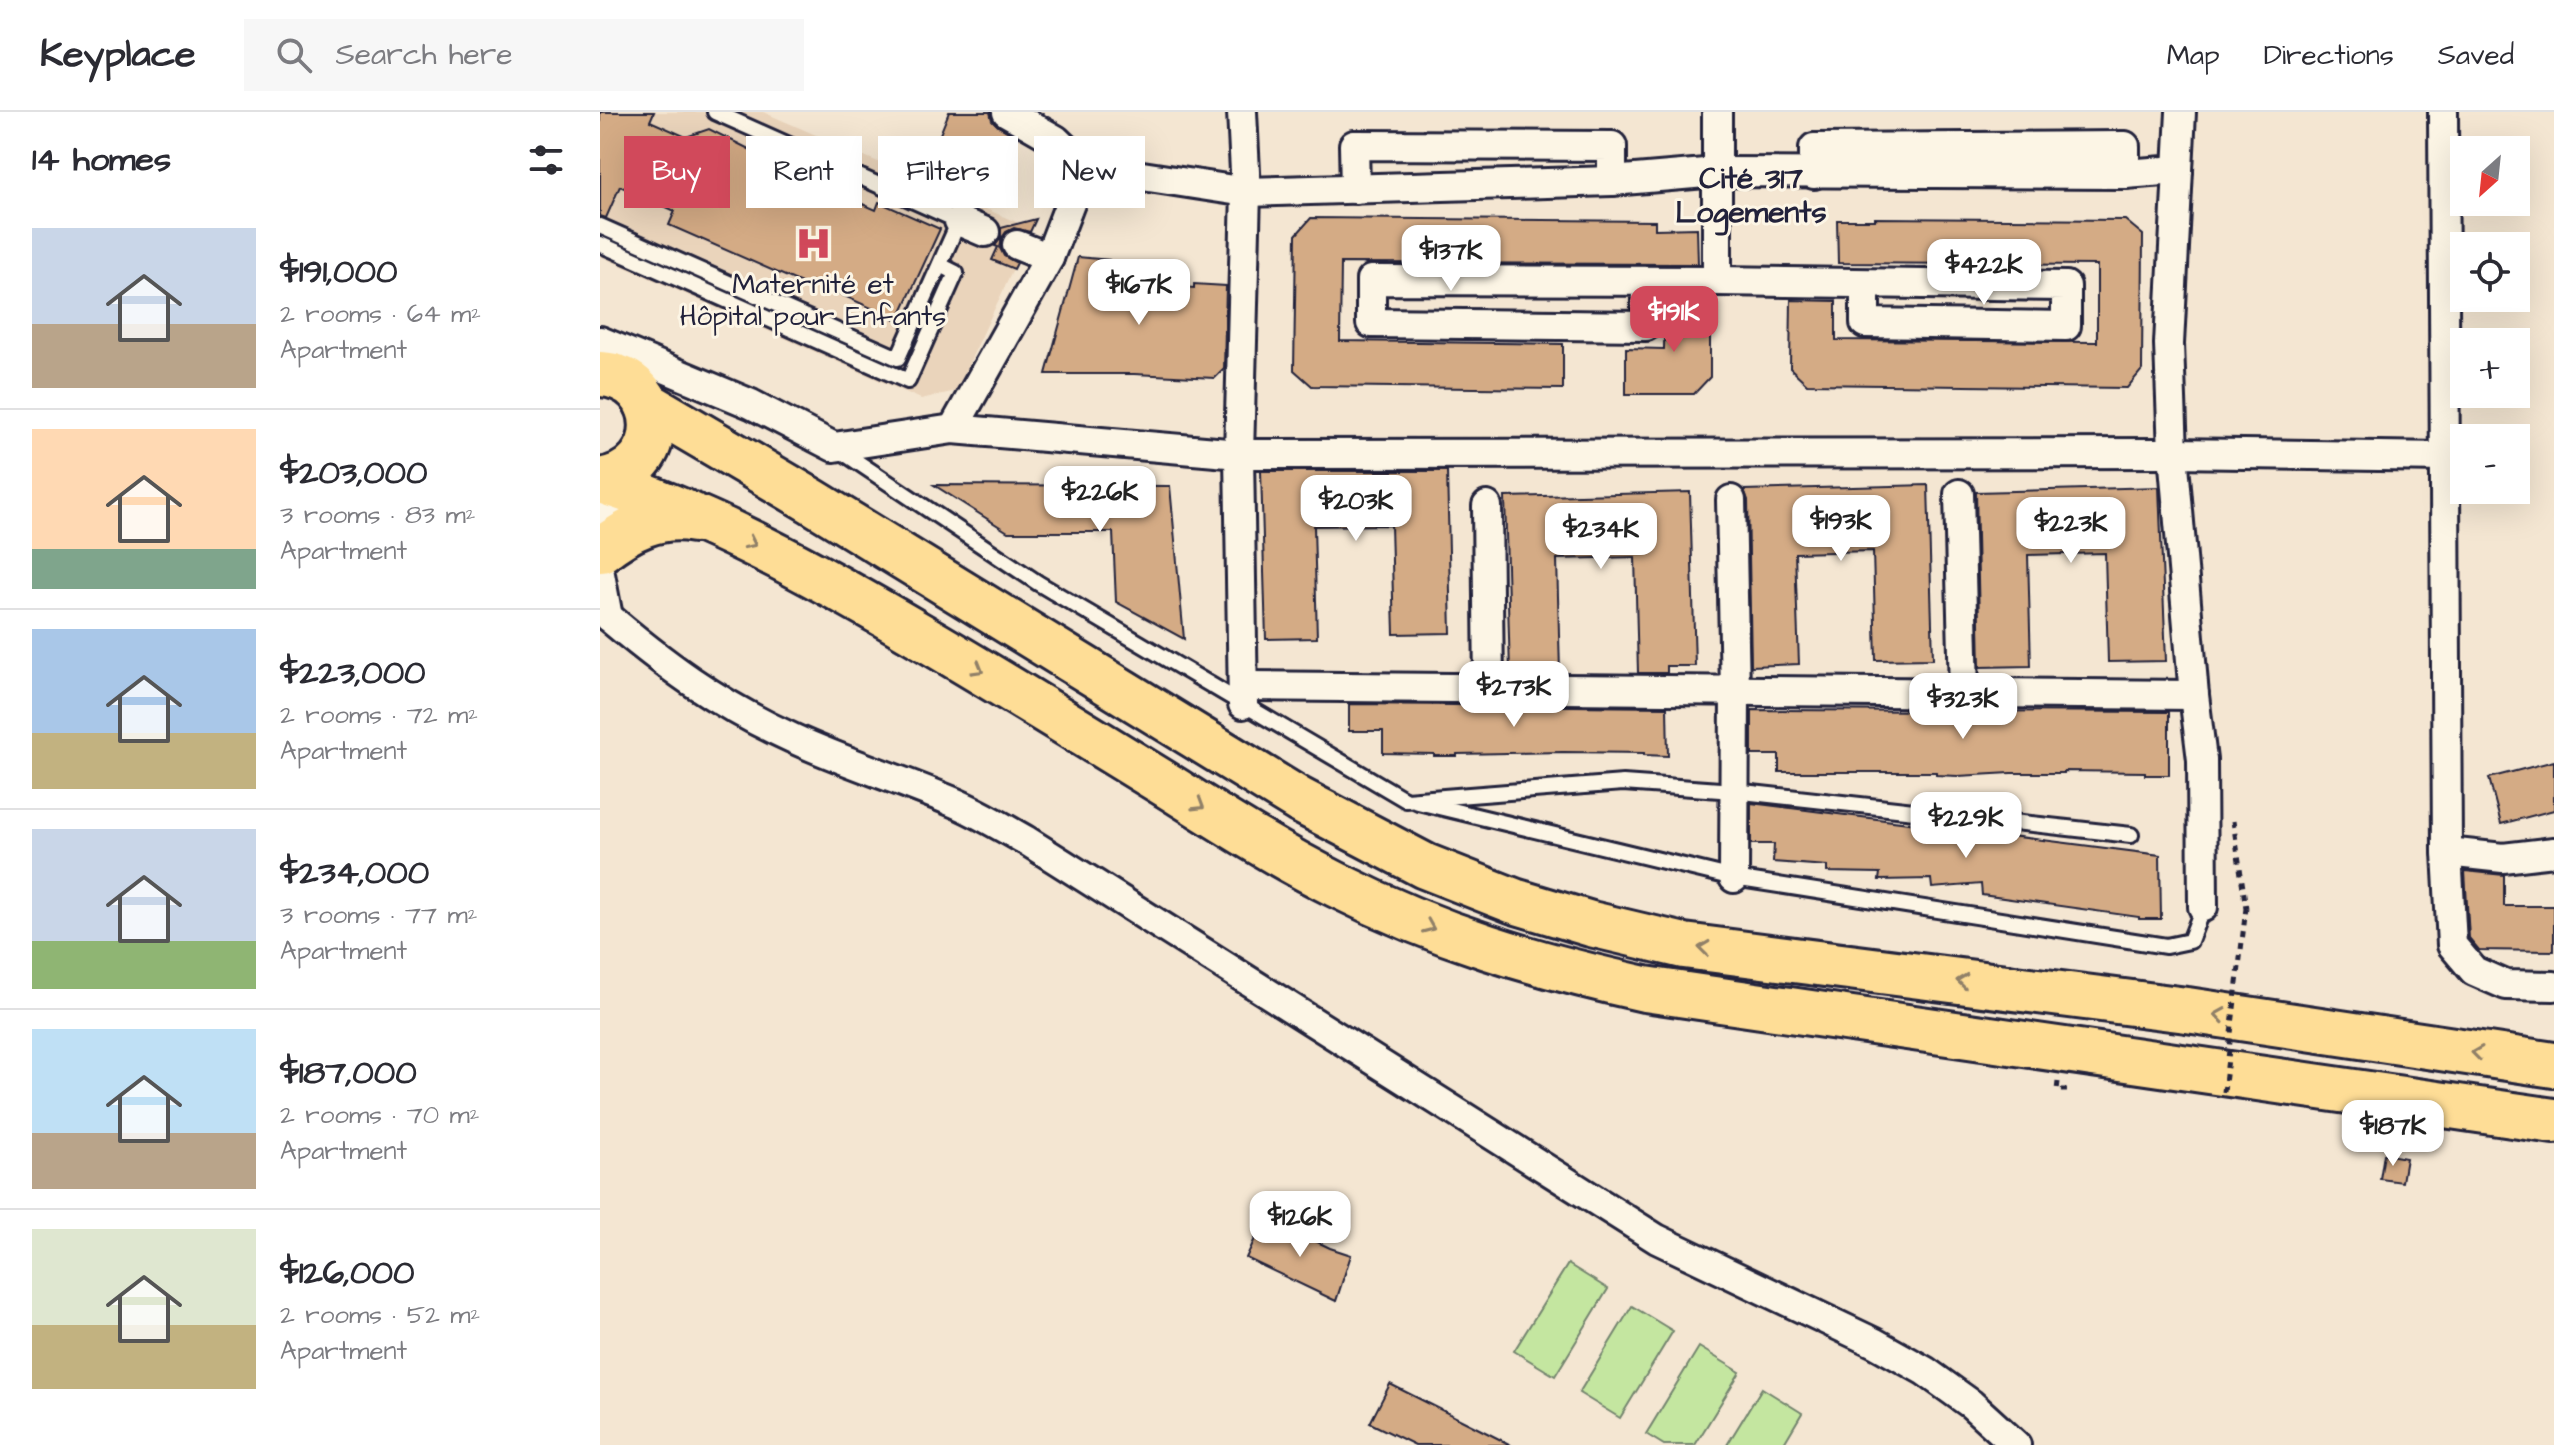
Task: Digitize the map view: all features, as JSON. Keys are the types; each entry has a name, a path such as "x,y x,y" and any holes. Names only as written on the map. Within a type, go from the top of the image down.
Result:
{"highway":[{"path":"626,379 652,421 651,438 645,455 614,480 789,562 867,604 1247,835 1336,885 1432,929 1563,971 1645,989 2554,1121"},
{"path":"626,379 775,478 1299,800 1425,866 1514,901 1591,924 1684,946 2171,1008 2554,1065"},
{"path":"601,550 640,525 686,519 708,523"}],"street":[{"path":"1007,112 1049,136"},
{"path":"1242,112 1246,192 1239,454 1243,695 1489,688 2194,695"},
{"path":"1717,112 1717,281"},
{"path":"2181,112 2169,344 2173,453 2202,760 2203,907"},
{"path":"2443,112 2447,852 2452,945 2474,971 2506,985 2554,986"},
{"path":"1355,189 1354,145 1612,146 1612,181"},
{"path":"1145,176 1246,192 1612,181 1717,172 2125,174 2178,170"},
{"path":"953,429 1049,258 1068,208"},
{"path":"1017,245 1049,258"},
{"path":"1646,282 1646,326 1371,323 1371,280 1717,281 2066,286 2066,326 1865,323 1865,284"},
{"path":"600,341 626,379 751,404 834,447 953,429 1239,454 2173,453 2446,457"},
{"path":"600,567 614,480"},
{"path":"1959,494 1964,693"},
{"path":"1731,500 1735,691 1734,878"},
{"path":"1487,506 1489,688"},
{"path":"600,574 604,614 635,642 687,680 791,738 954,802 1027,841 1657,1239 1875,1343 1925,1371 1971,1404 2016,1445"},
{"path":"2447,852 2503,858 2554,852"}],"lane":[{"path":"600,226 898,358 940,265 972,226 715,112"},
{"path":"600,244 908,381 956,273 940,265"},
{"path":"834,447 1038,583 1243,695 1406,800 1734,878 2166,946 2190,941 2203,907"},
{"path":"1406,800 1623,783 1734,791 2131,835"}],"path":[{"path":"2224,1092 2246,908 2232,814"}],"shaded area":[{"name":"Maternité et Hôpital pour Enfants","path":"600,112 763,112 818,136 746,136 746,208 862,208 862,155 878,162 878,208 984,208 1032,229 956,391 921,399 600,256"}],"green space":[{"path":"1568,1264 1608,1289 1555,1376 1514,1351"},
{"path":"1632,1306 1673,1331 1620,1418 1579,1393"},
{"path":"1699,1347 1740,1372 1695,1445 1664,1445 1646,1434"},
{"path":"1762,1388 1802,1413 1783,1445 1727,1445"}],"building":[{"path":"600,112 654,112 650,121 684,136 624,136 624,188 620,186 606,218 600,216"},
{"path":"949,112 990,112 998,126 1015,136 939,136"},
{"path":"709,129 723,136 689,136"},
{"path":"730,140 746,148 746,208 862,208 862,204 876,210 878,205 878,208 893,208 940,229 898,320 811,281 808,286 669,225 675,211 668,208 730,208"},
{"path":"1311,218 1655,221 1655,229 1697,228 1698,264 1341,263 1340,341 1563,344 1563,389 1312,386 1294,370 1296,235"},
{"path":"1036,219 1030,232 1014,228 1002,238 1000,248 1004,256 1017,263 1014,269 992,260 998,247 995,246 1001,238 1001,228"},
{"path":"1837,220 2125,220 2143,235 2142,370 2127,388 1807,384 1790,368 1791,300 1836,301 1836,340 2097,342 2097,265 1838,263"},
{"path":"1078,257 1109,260 1107,281 1194,288 1194,284 1226,286 1224,369 1215,378 1046,374"},
{"path":"1665,298 1698,298 1699,309 1710,310 1710,377 1694,394 1626,394 1626,348 1664,349"},
{"path":"1261,471 1447,471 1451,633 1394,634 1391,525 1314,526 1317,638 1266,639"},
{"path":"934,485 1170,486 1184,639 1116,602 1113,532 1008,532"},
{"path":"1928,485 1933,659 1876,660 1873,551 1795,553 1799,664 1751,666 1748,500 1744,490"},
{"path":"2159,487 2166,661 2108,662 2105,553 2028,555 2031,666 1980,667 1976,492"},
{"path":"1690,492 1695,666 1667,666 1667,673 1638,673 1635,557 1557,559 1560,672 1510,672 1505,497"},
{"path":"1349,704 1667,707 1668,756 1563,752 1457,756 1383,753 1383,731 1349,731"},
{"path":"1752,710 2169,712 2169,775 2064,771 1958,776 1936,775 1936,772 1779,772 1779,755 1752,755"},
{"path":"2554,761 2554,810 2501,824 2489,778"},
{"path":"1751,803 2160,855 2161,919 2139,919 1982,895 1981,884 1932,888 1931,879 1879,880 1880,873 1827,872 1827,866 1773,862 1774,844 1751,844"},
{"path":"2465,871 2504,875 2504,906 2554,906 2554,951 2479,950 2469,938"},
{"path":"2384,1154 2406,1158 2402,1182 2380,1179"},
{"path":"1265,1217 1351,1255 1336,1301 1246,1258"},
{"path":"1390,1384 1511,1445 1415,1445 1370,1423"}],"place":[{"name":"Maternité et Hôpital pour Enfants","path":"813,243"}],"district":[{"name":"Cité 317 Logements","path":"1751,195"}]}
